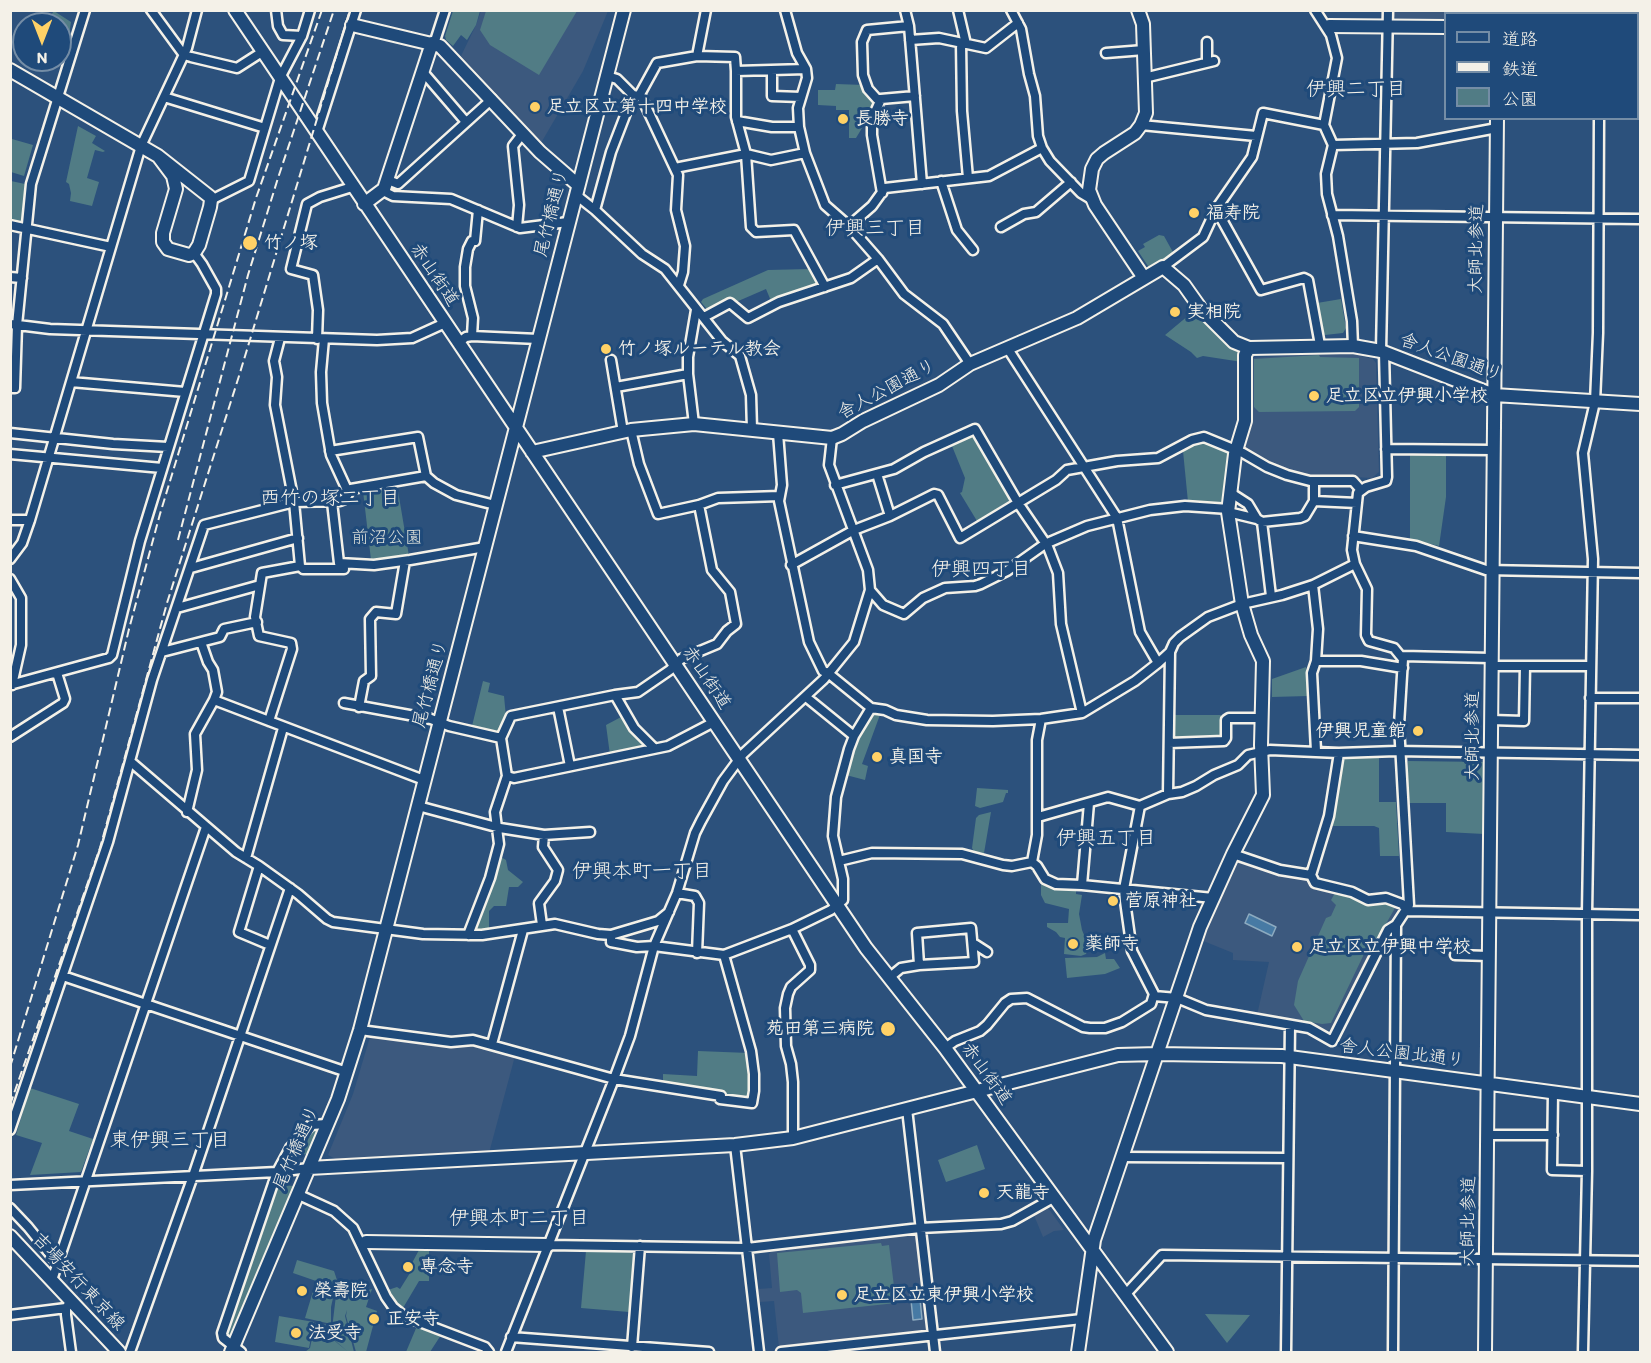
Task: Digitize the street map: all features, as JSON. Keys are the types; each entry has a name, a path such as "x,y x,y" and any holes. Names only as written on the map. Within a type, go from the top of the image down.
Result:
{"street":[{"path":"10,388 15,388 14,324 22,278 31,184 85,10"},
{"path":"151,10 184,55 237,68 262,52"},
{"path":"10,559 22,543 30,520 141,146 184,55 197,10"},
{"name":"赤山街道","path":"235,10 866,948 945,1048 1167,1353"},
{"path":"276,10 278,26 284,35 302,36"},
{"path":"158,156 173,176 176,189 163,232 163,242 171,250 189,255 194,253 199,245 211,200 249,181 280,78 302,36 310,10"},
{"path":"317,132 356,10"},
{"path":"364,204 385,186 445,10"},
{"name":"尾竹橋通り","path":"235,1350 327,1124 360,1030 624,10"},
{"path":"696,56 706,10"},
{"path":"785,10 796,53 806,69 807,78 798,108 799,127 805,153 825,205 849,226 904,294 943,324 970,364"},
{"path":"904,10 909,26 922,184"},
{"path":"958,10 963,44 962,111 968,178"},
{"path":"1011,10 1021,29 1035,96 1038,136 1042,148 1050,162 1083,196 1091,199"},
{"path":"1138,10 1143,24 1147,107 1141,125 1135,133 1097,159 1089,181 1091,199 1144,278"},
{"path":"1315,10 1328,26 1337,58 1324,125 1333,145 1326,174 1327,194 1344,270 1352,321 1353,345"},
{"path":"1361,490 1386,481 1387,477 1382,352 1388,10"},
{"path":"910,40 939,38 986,48 1018,22"},
{"path":"352,25 440,46 595,210 642,254 665,269 722,341 740,357 751,395 752,429"},
{"path":"909,26 867,30 862,42 863,75 868,89 877,99 915,96"},
{"path":"1328,26 1444,27"},
{"path":"1144,78 1211,61 1207,42"},
{"path":"1106,53 1144,50"},
{"path":"595,210 611,152 637,94 657,63 696,56 735,57 737,121 746,154 751,227 756,232 794,230 825,287"},
{"path":"736,71 806,69"},
{"path":"10,70 59,96 158,156 195,184 211,200"},
{"path":"772,71 772,96 801,97"},
{"path":"423,72 466,122"},
{"path":"607,76 617,79 637,94 678,175 676,210 685,246 683,272 679,285"},
{"path":"164,97 265,128"},
{"path":"385,186 398,184 492,99"},
{"path":"881,99 872,119 872,135 882,193"},
{"path":"1078,1353 1091,1250 1200,927 1263,795 1263,661 1251,635 1242,604 1228,511 1236,450 1245,421 1245,355 1249,348 1234,342 1201,309 1184,285 1163,267 1203,237 1216,209 1252,157 1263,113 1324,125"},
{"path":"1583,1353 1587,1171 1587,913 1592,572 1583,453 1595,402 1599,120"},
{"path":"737,121 772,127 799,127"},
{"path":"1333,145 1417,143 1497,123"},
{"name":"大師北参道","path":"1485,1353 1497,123"},
{"path":"1141,125 1256,136"},
{"path":"517,227 519,205 513,146 523,133"},
{"path":"849,226 872,206 885,188 989,176 1042,148"},
{"path":"675,168 746,154 771,160 805,153"},
{"path":"941,181 957,230 973,250"},
{"path":"1001,227 1024,214 1035,212 1071,182"},
{"path":"176,189 195,184"},
{"path":"385,186 393,196 451,199 517,227 537,227 568,222"},
{"path":"348,492 330,450 322,403 318,310 313,275 291,269 307,204 352,187"},
{"path":"1216,209 1261,290 1304,278 1308,280 1320,345"},
{"path":"471,336 473,318 465,286 465,267 468,249 472,241 476,241 478,210"},
{"path":"1332,215 1641,219"},
{"path":"10,225 111,247"},
{"path":"10,579 21,598 21,645 11,685 109,658 112,655 130,576 216,289 194,253"},
{"path":"704,317 730,303 747,318 779,302 851,278 878,259"},
{"name":"舎人公園通り","path":"532,452 627,431 694,424 832,438 939,385 970,364 1077,318 1163,267"},
{"path":"10,277 22,278"},
{"path":"694,424 688,357 696,310"},
{"path":"14,324 50,329 203,336 377,340 412,338 445,323"},
{"path":"459,342 471,336 538,339"},
{"path":"280,338 274,361 277,378 276,405 294,502 300,566"},
{"name":"舎人公園通り","path":"1249,348 1353,345 1382,352 1494,395 1641,405"},
{"path":"1008,349 1117,518 1140,632 1158,663"},
{"path":"611,360 627,431 658,514 699,505 718,498 780,496"},
{"path":"616,387 688,374"},
{"path":"71,382 185,392"},
{"path":"835,485 894,469 924,452 975,429 1018,503 1048,547 1058,573 1061,624 1082,713"},
{"path":"10,433 113,444 168,447"},
{"path":"778,433 782,485 779,501 809,642 823,671 871,708 927,720 1041,720 1082,713 1135,681 1170,652"},
{"path":"330,450 418,437 426,476 456,495 495,506"},
{"path":"791,565 854,530 890,516 934,494 938,495 960,538 1056,480 1067,470 1082,465 1158,458 1192,440 1204,437 1287,475 1314,482 1353,481 1361,490"},
{"path":"506,1353 630,1036 654,946 677,894 695,833 723,781 743,754 806,697 854,642 870,590 868,570 829,465 832,438"},
{"path":"1386,449 1493,450"},
{"path":"10,454 162,468"},
{"path":"877,474 890,516"},
{"path":"10,1130 108,842 152,680 204,525 294,502 340,501 345,499 351,489 426,476"},
{"path":"870,590 883,605 904,614 923,598 945,588 981,584 1006,571 1045,544 1087,526 1150,510 1185,506 1228,511 1260,520 1300,518 1305,516 1314,501 1314,482"},
{"path":"1154,996 1177,998 1206,1010 1309,1028 1332,1041 1388,930 1396,925 1407,911 1409,890 1403,824 1399,725 1402,656 1394,648 1369,640 1366,635 1367,589 1355,564 1352,550 1357,503 1361,490"},
{"path":"1231,494 1248,504 1260,520 1271,596"},
{"path":"1314,501 1357,503"},
{"path":"332,502 339,563 374,565 485,547"},
{"path":"468,935 490,878 499,844 495,812 507,776 501,738 510,716 638,692 681,659 717,644 736,624 730,592 712,570 699,505"},
{"path":"10,520 30,520"},
{"path":"1353,536 1416,546 1491,570 1641,573"},
{"path":"191,568 298,538"},
{"path":"359,707 364,681 371,676 370,618 376,612 396,614 405,561"},
{"path":"269,722 292,649 291,643 259,636 255,617 262,573 300,566 303,569 344,569 343,564"},
{"path":"1168,794 1170,652 1174,643 1208,617 1242,604 1313,585 1355,564"},
{"path":"177,608 260,585"},
{"path":"1313,585 1318,629 1316,661 1312,673 1316,752"},
{"path":"162,652 220,637 224,628 257,622"},
{"path":"187,812 197,770 195,734 216,696 216,680 201,642"},
{"path":"1402,656 1525,666 1590,666"},
{"path":"1316,661 1361,661 1403,668"},
{"path":"1491,720 1524,721 1525,666"},
{"path":"10,737 63,703 65,699 57,673"},
{"path":"615,695 634,728 654,748"},
{"path":"806,697 854,736"},
{"path":"1590,698 1641,698"},
{"path":"214,700 424,780"},
{"path":"344,703 431,719 501,738"},
{"path":"558,707 570,766"},
{"path":"611,935 611,942 637,947 654,946 724,955 792,929 838,905 843,898 843,879 833,836 836,797 854,736 871,708"},
{"path":"1169,743 1224,741 1226,720 1229,718 1262,718"},
{"path":"1032,862 1037,836 1037,740 1041,720"},
{"path":"507,776 514,778 668,746 714,722"},
{"path":"246,858 283,728"},
{"path":"1038,817 1108,797 1140,806 1168,794 1182,792 1238,765 1248,755 1262,751 1641,755"},
{"path":"1339,753 1329,816 1311,875 1315,883 1352,892 1368,900 1386,898 1402,904 1407,911"},
{"path":"131,762 236,852 290,888 333,922 423,934 468,935 523,930 555,924 611,935 658,921 669,912"},
{"path":"1082,885 1089,803"},
{"path":"418,806 544,836 590,832"},
{"path":"945,1048 955,1041 980,1031 1011,999 1027,998 1083,1027 1090,1028 1105,1028 1122,1022 1151,1004 1154,996 1132,951 1124,889 1140,806"},
{"path":"52,1280 206,827"},
{"path":"542,925 539,903 555,881 558,870 543,847 544,836"},
{"path":"839,861 872,853 962,854 1012,866 1032,862 1045,879 1056,884 1213,898"},
{"path":"1233,854 1280,870 1311,875"},
{"path":"259,866 238,932 270,945"},
{"path":"130,1353 193,1176 290,888"},
{"path":"677,894 694,896 699,903 697,953"},
{"path":"1407,911 1641,915"},
{"path":"1393,1353 1396,925"},
{"path":"890,978 901,968 974,962 971,928 917,933 919,965"},
{"path":"792,929 810,965 810,970 798,980 788,994 784,1019 786,1046 793,1082 793,1138"},
{"path":"492,1044 523,930"},
{"path":"973,943 987,952"},
{"path":"360,1030 451,1042 473,1041 492,1044 614,1079 721,1096 720,1099 752,1102 754,1074 751,1050 724,955"},
{"path":"1455,955 1489,956"},
{"path":"63,976 347,1072"},
{"path":"1286,1353 1290,1024"},
{"name":"舎人公園北通り","path":"309,1168 735,1145 793,1138 1106,1057 1158,1054 1282,1056 1641,1104"},
{"path":"1553,1092 1552,1170 1587,1171"},
{"path":"907,1109 935,1353"},
{"path":"235,1350 223,1338 222,1333 277,1173 290,1148 311,1125 327,1124"},
{"path":"1488,1135 1553,1135"},
{"path":"735,1145 759,1353"},
{"path":"1122,1157 1288,1158"},
{"path":"10,1185 277,1173 309,1168"},
{"path":"297,1194 340,1215 353,1228 364,1243 386,1297 393,1307 413,1320 485,1347 489,1353"},
{"path":"364,1243 747,1248 920,1228 1001,1224 1012,1221 1053,1198"},
{"path":"10,1208 36,1235 58,1264"},
{"name":"吉場安行東京線","path":"10,1236 52,1280 69,1305 119,1353"},
{"path":"632,1347 640,1246"},
{"path":"1125,1295 1162,1255 1641,1261"},
{"path":"10,1315 69,1305 71,1353"},
{"path":"781,1353 1082,1318"},
{"path":"511,1337 710,1353"}],"shaded area":[{"path":"1490,10 1490,12 1444,12 1444,20 1397,20 1393,11"},
{"name":"足立区立第十四中学校","path":"481,11 608,11 583,71 541,143 461,56"},
{"name":"足立区立伊興小学校","path":"1349,353 1373,359 1376,363 1379,472 1372,478 1334,476 1311,478 1268,465 1244,448 1250,428 1251,358"},
{"name":"足立区立伊興中学校","path":"1238,861 1307,879 1314,885 1396,905 1398,908 1331,1029 1325,1032 1310,1025 1257,1015 1269,962 1233,960 1233,953 1201,940"},
{"path":"1249,914 1276,927 1272,936 1245,923"},
{"path":"370,1037 447,1047 478,1045 515,1056 489,1153 341,1162 328,1155 353,1094"},
{"path":"1046,1205 1064,1230 1054,1231 1043,1237 1033,1213"},
{"name":"足立区立東伊興小学校","path":"914,1233 917,1235 929,1325 925,1331 779,1348 774,1301 759,1302 758,1289 772,1288 769,1254 773,1249"},
{"path":"919,1289 922,1319 913,1320 910,1290"}],"green space":[{"path":"486,10 577,11 539,75 490,45 480,30"},
{"path":"453,11 480,11 476,25 467,40 461,35 453,46 445,36"},
{"path":"836,84 864,85 876,105 856,138 849,138 849,110 836,110 836,106 818,105 818,90 835,90"},
{"path":"78,126 96,136 92,143 105,151 95,150 87,178 99,182 92,206 70,201 71,193 69,184 66,182"},
{"path":"12,139 33,145 24,176 11,172"},
{"path":"11,181 25,184 27,189 22,222 11,220"},
{"path":"1159,235 1164,236 1174,254 1150,269 1138,251 1145,247 1143,244"},
{"path":"810,269 817,285 771,301 766,289 736,302 731,299 711,309 706,308 701,302 703,299 768,270"},
{"path":"1341,299 1346,328 1343,333 1325,335 1317,303"},
{"path":"1195,310 1233,349 1242,352 1242,362 1203,356 1197,358 1165,335"},
{"path":"1319,355 1320,357 1359,358 1359,407 1355,411 1259,412 1254,407 1254,359"},
{"path":"971,435 976,437 1010,497 1009,501 977,521 960,493 965,478 952,446"},
{"path":"1207,443 1229,454 1225,499 1222,502 1188,502 1183,451 1194,445"},
{"path":"1410,453 1446,454 1446,497 1439,546 1410,539"},
{"name":"前沼公園","path":"397,485 409,556 371,560 363,491"},
{"path":"1306,667 1308,696 1272,697 1272,679"},
{"path":"483,681 490,683 488,692 504,696 506,717 499,732 472,726"},
{"path":"881,712 862,764 868,766 865,780 846,775 852,751 872,713"},
{"path":"1174,715 1221,715 1221,734 1219,737 1177,738 1174,734"},
{"path":"623,716 648,747 610,755 606,725"},
{"path":"1379,755 1379,802 1396,802 1399,856 1380,856 1379,828 1330,826 1341,757"},
{"path":"1408,761 1485,762 1484,834 1446,832 1446,803 1408,803"},
{"path":"977,788 1008,790 1008,793 1003,802 980,808 975,806"},
{"path":"991,812 984,853 974,852 972,848 976,818"},
{"path":"499,856 506,860 508,870 523,882 518,887 509,887 506,906 494,906 489,911 489,931 476,933 475,928"},
{"path":"1041,883 1047,886 1076,889 1076,894 1082,895 1079,914 1089,947 1086,954 1081,956 1064,954 1065,938 1047,927 1047,923 1068,923 1069,909 1045,903 1041,895"},
{"path":"1335,893 1367,903 1386,904 1395,908 1370,952 1365,952 1331,1023 1304,1021 1294,1005 1298,981 1326,918 1331,916 1336,905 1331,900"},
{"path":"1105,953 1106,959 1114,959 1120,968 1105,974 1067,978 1065,958 1097,957"},
{"path":"698,1051 749,1053 752,1076 749,1100 723,1097 663,1084 663,1074 697,1076"},
{"path":"30,1088 79,1104 69,1131 93,1139 81,1172 30,1175 42,1143 16,1135"},
{"path":"315,1129 317,1132 308,1154 289,1156 291,1152"},
{"path":"977,1145 985,1169 946,1182 938,1160"},
{"path":"276,1185 294,1186 230,1335 227,1336"},
{"path":"881,1243 882,1246 889,1245 896,1303 803,1313 801,1293 797,1290 780,1292 777,1253"},
{"path":"419,1250 429,1250 429,1281 419,1281 403,1308 394,1303 388,1290 397,1287 400,1289 415,1265 412,1263"},
{"path":"586,1251 631,1251 634,1255 629,1312 581,1308"},
{"path":"297,1260 334,1271 337,1280 331,1307 331,1324 305,1318 316,1281 293,1273"},
{"path":"337,1287 350,1291 350,1295 372,1289 366,1307 377,1311 366,1352 356,1352 346,1316 347,1310 345,1316 354,1352 305,1352 310,1348 315,1323 330,1325 330,1337 347,1351 331,1337"},
{"path":"1205,1314 1250,1315 1227,1343"},
{"path":"279,1316 314,1322 309,1348 275,1342"},
{"path":"417,1326 441,1335 430,1352 406,1352"}],"railway":[{"path":"10,1067 78,845 129,629 160,514 256,198 322,10"},
{"path":"178,540 248,275 334,10"},
{"path":"10,1105 100,848 167,603 239,376 350,10"}],"place":[{"name":"足立区立第十四中学校","path":"535,107"},
{"name":"長勝寺","path":"843,119"},
{"name":"福寿院","path":"1194,213"},
{"name":"竹ノ塚","path":"250,243"},
{"name":"実相院","path":"1175,312"},
{"name":"竹ノ塚ルーテル教会","path":"606,349"},
{"name":"足立区立伊興小学校","path":"1314,396"},
{"name":"伊興児童館","path":"1418,731"},
{"name":"真国寺","path":"877,757"},
{"name":"菅原神社","path":"1113,901"},
{"name":"薬師寺","path":"1073,944"},
{"name":"足立区立伊興中学校","path":"1297,947"},
{"name":"苑田第三病院","path":"888,1029"},
{"name":"天龍寺","path":"984,1193"},
{"name":"専念寺","path":"408,1267"},
{"name":"榮壽院","path":"302,1291"},
{"name":"足立区立東伊興小学校","path":"842,1295"},
{"name":"正安寺","path":"374,1319"},
{"name":"法受寺","path":"296,1333"}],"district":[{"name":"伊興二丁目","path":"1356,90"},
{"name":"伊興三丁目","path":"875,229"},
{"name":"西竹の塚二丁目","path":"330,499"},
{"name":"伊興四丁目","path":"981,570"},
{"name":"伊興五丁目","path":"1106,839"},
{"name":"伊興本町一丁目","path":"642,872"},
{"name":"東伊興三丁目","path":"170,1141"},
{"name":"伊興本町二丁目","path":"519,1219"}]}
